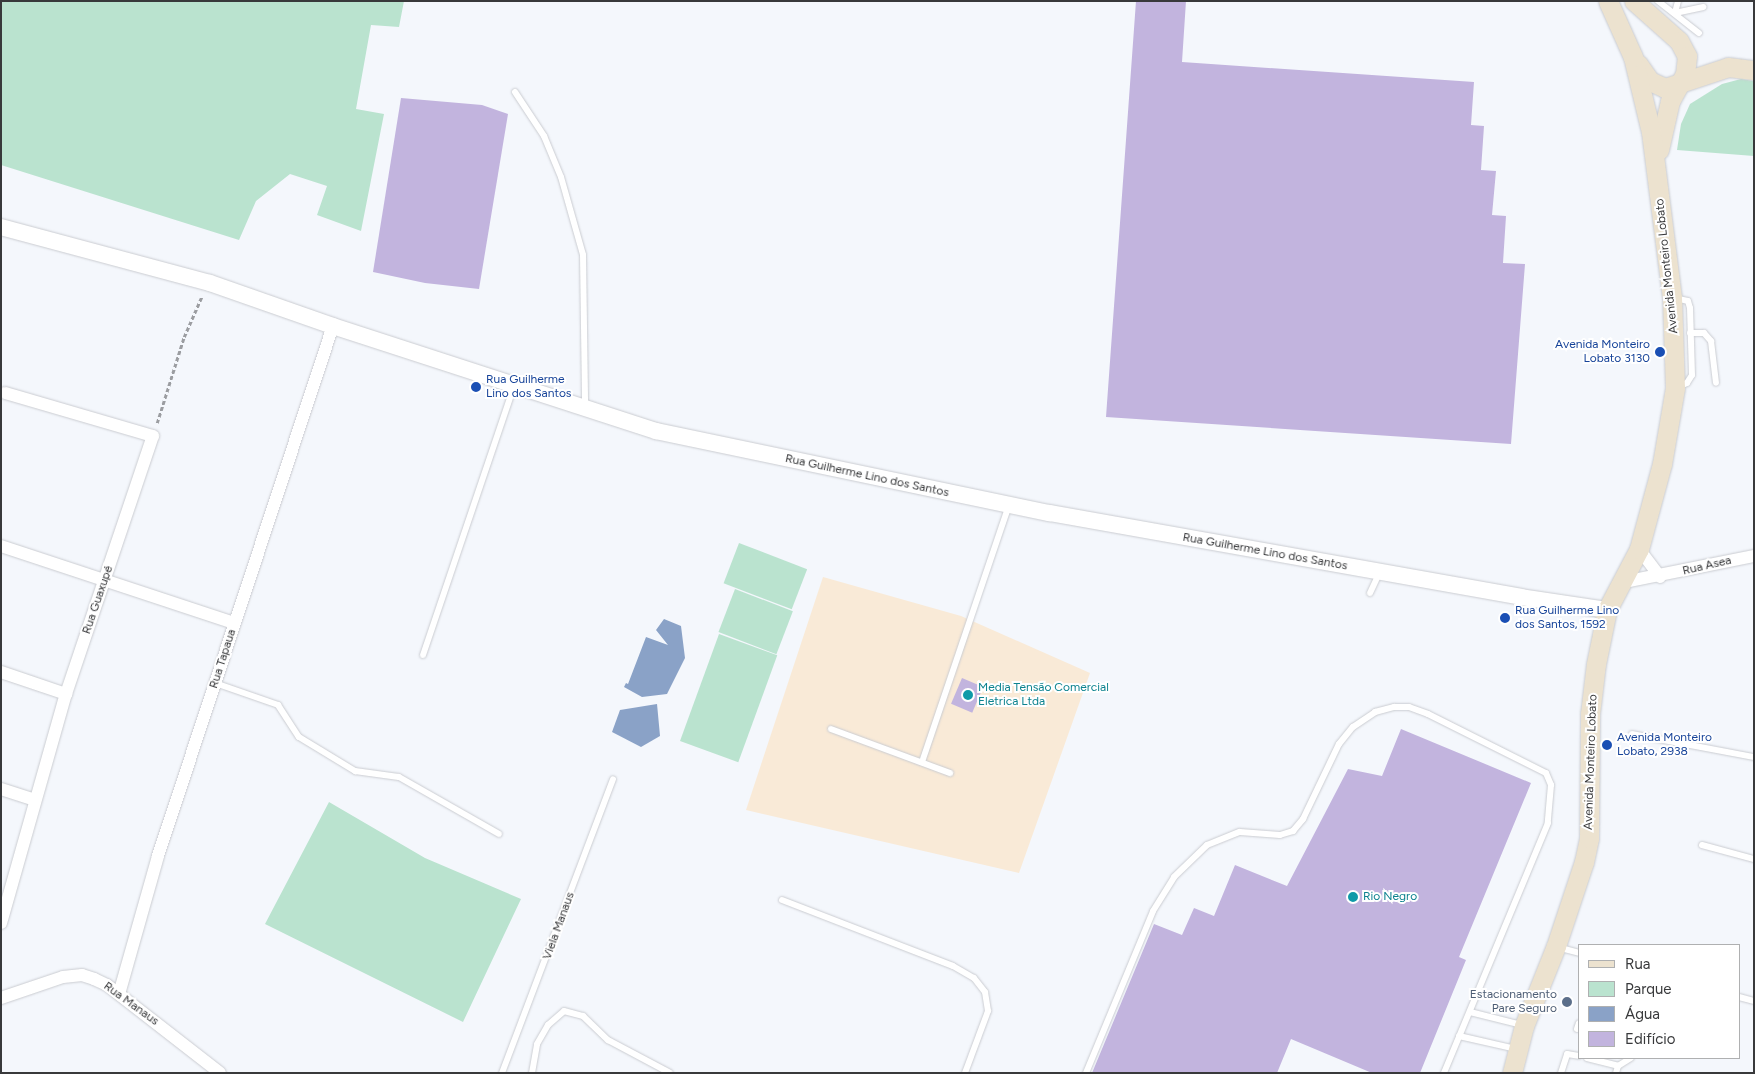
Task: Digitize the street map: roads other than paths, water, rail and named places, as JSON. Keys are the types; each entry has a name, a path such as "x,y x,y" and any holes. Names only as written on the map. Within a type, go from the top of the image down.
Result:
{"main road":[{"name":"Avenida Monteiro Lobato","path":"1512,1073 1524,1026 1556,946 1589,838 1590,714 1607,610 1624,582 1640,549 1662,464 1675,388 1672,298 1651,132 1633,57 1608,1"},
{"name":"Avenida Monteiro Lobato","path":"1634,1 1684,48 1688,65 1664,121 1659,144 1658,183"},
{"path":"1633,57 1658,87 1671,88 1700,74 1728,67 1754,70"}],"street":[{"name":"Rua Guilherme Lino dos Santos","path":"1,227 210,283 333,326 585,408 656,431 707,444 1009,505 1380,573 1607,610"},
{"name":"Rua Tapaua","path":"119,994 158,856 333,326"},
{"name":"Rua Guaxupé","path":"1,923 34,800 66,694 153,436 5,393"},
{"path":"1,546 105,578 234,623"},
{"path":"1640,549 1660,577"},
{"name":"Rua Asea","path":"1624,582 1660,577 1754,556"},
{"path":"1,672 66,694"},
{"path":"1,789 34,800"},
{"name":"Rua Manaus","path":"1,998 63,976 82,975 107,985 220,1073"}],"lane":[{"path":"1658,1 1676,13 1699,33"},
{"path":"1676,13 1678,1"},
{"path":"1676,13 1703,7"},
{"path":"515,92 544,136 561,177 583,255 585,408"},
{"path":"1672,298 1688,301 1692,375 1687,383 1675,388"},
{"path":"1690,333 1704,333 1710,342 1716,383"},
{"path":"423,655 514,384"},
{"path":"922,762 1009,505"},
{"path":"1370,593 1380,573"},
{"path":"215,683 278,704 299,737 355,770 398,777 500,834"},
{"path":"1086,1073 1153,911 1174,877 1207,845 1240,832 1280,835 1293,831 1303,819 1339,744 1352,727 1375,712 1394,707 1409,707 1428,714 1546,773 1551,785 1548,823 1444,1073"},
{"path":"831,729 950,773"},
{"path":"1632,734 1754,757"},
{"name":"Viela Manaus","path":"502,1073 613,779"},
{"path":"1702,845 1754,859"},
{"path":"782,900 953,966 974,978 985,992 988,1010 965,1073"},
{"path":"1556,946 1578,952"},
{"path":"1740,997 1754,1001"},
{"path":"532,1073 537,1044 548,1025 564,1011 583,1016 608,1040 670,1073"},
{"path":"1470,1012 1524,1026"},
{"path":"1459,1036 1517,1049"},
{"path":"1562,1073 1567,1054 1578,1056"},
{"path":"1590,1059 1617,1069 1630,1059"}],"water":[{"path":"664,619 681,626 685,658 667,694 642,697 624,687 626,683 628,684 646,637 668,645 656,630"},
{"path":"657,704 660,736 641,747 612,732 620,710"}],"place":[{"name":"Avenida Monteiro Lobato 3130","path":"1660,352"},
{"name":"Rua Guilherme Lino dos Santos","path":"476,387"},
{"name":"Rua Guilherme Lino dos Santos, 1592","path":"1505,618"},
{"name":"Media Tensão Comercial Eletrica Ltda","path":"968,695"},
{"name":"Avenida Monteiro Lobato, 2938","path":"1607,745"},
{"name":"Rio Negro","path":"1353,897"},
{"name":"Estacionamento Pare Seguro","path":"1567,1002"}]}
